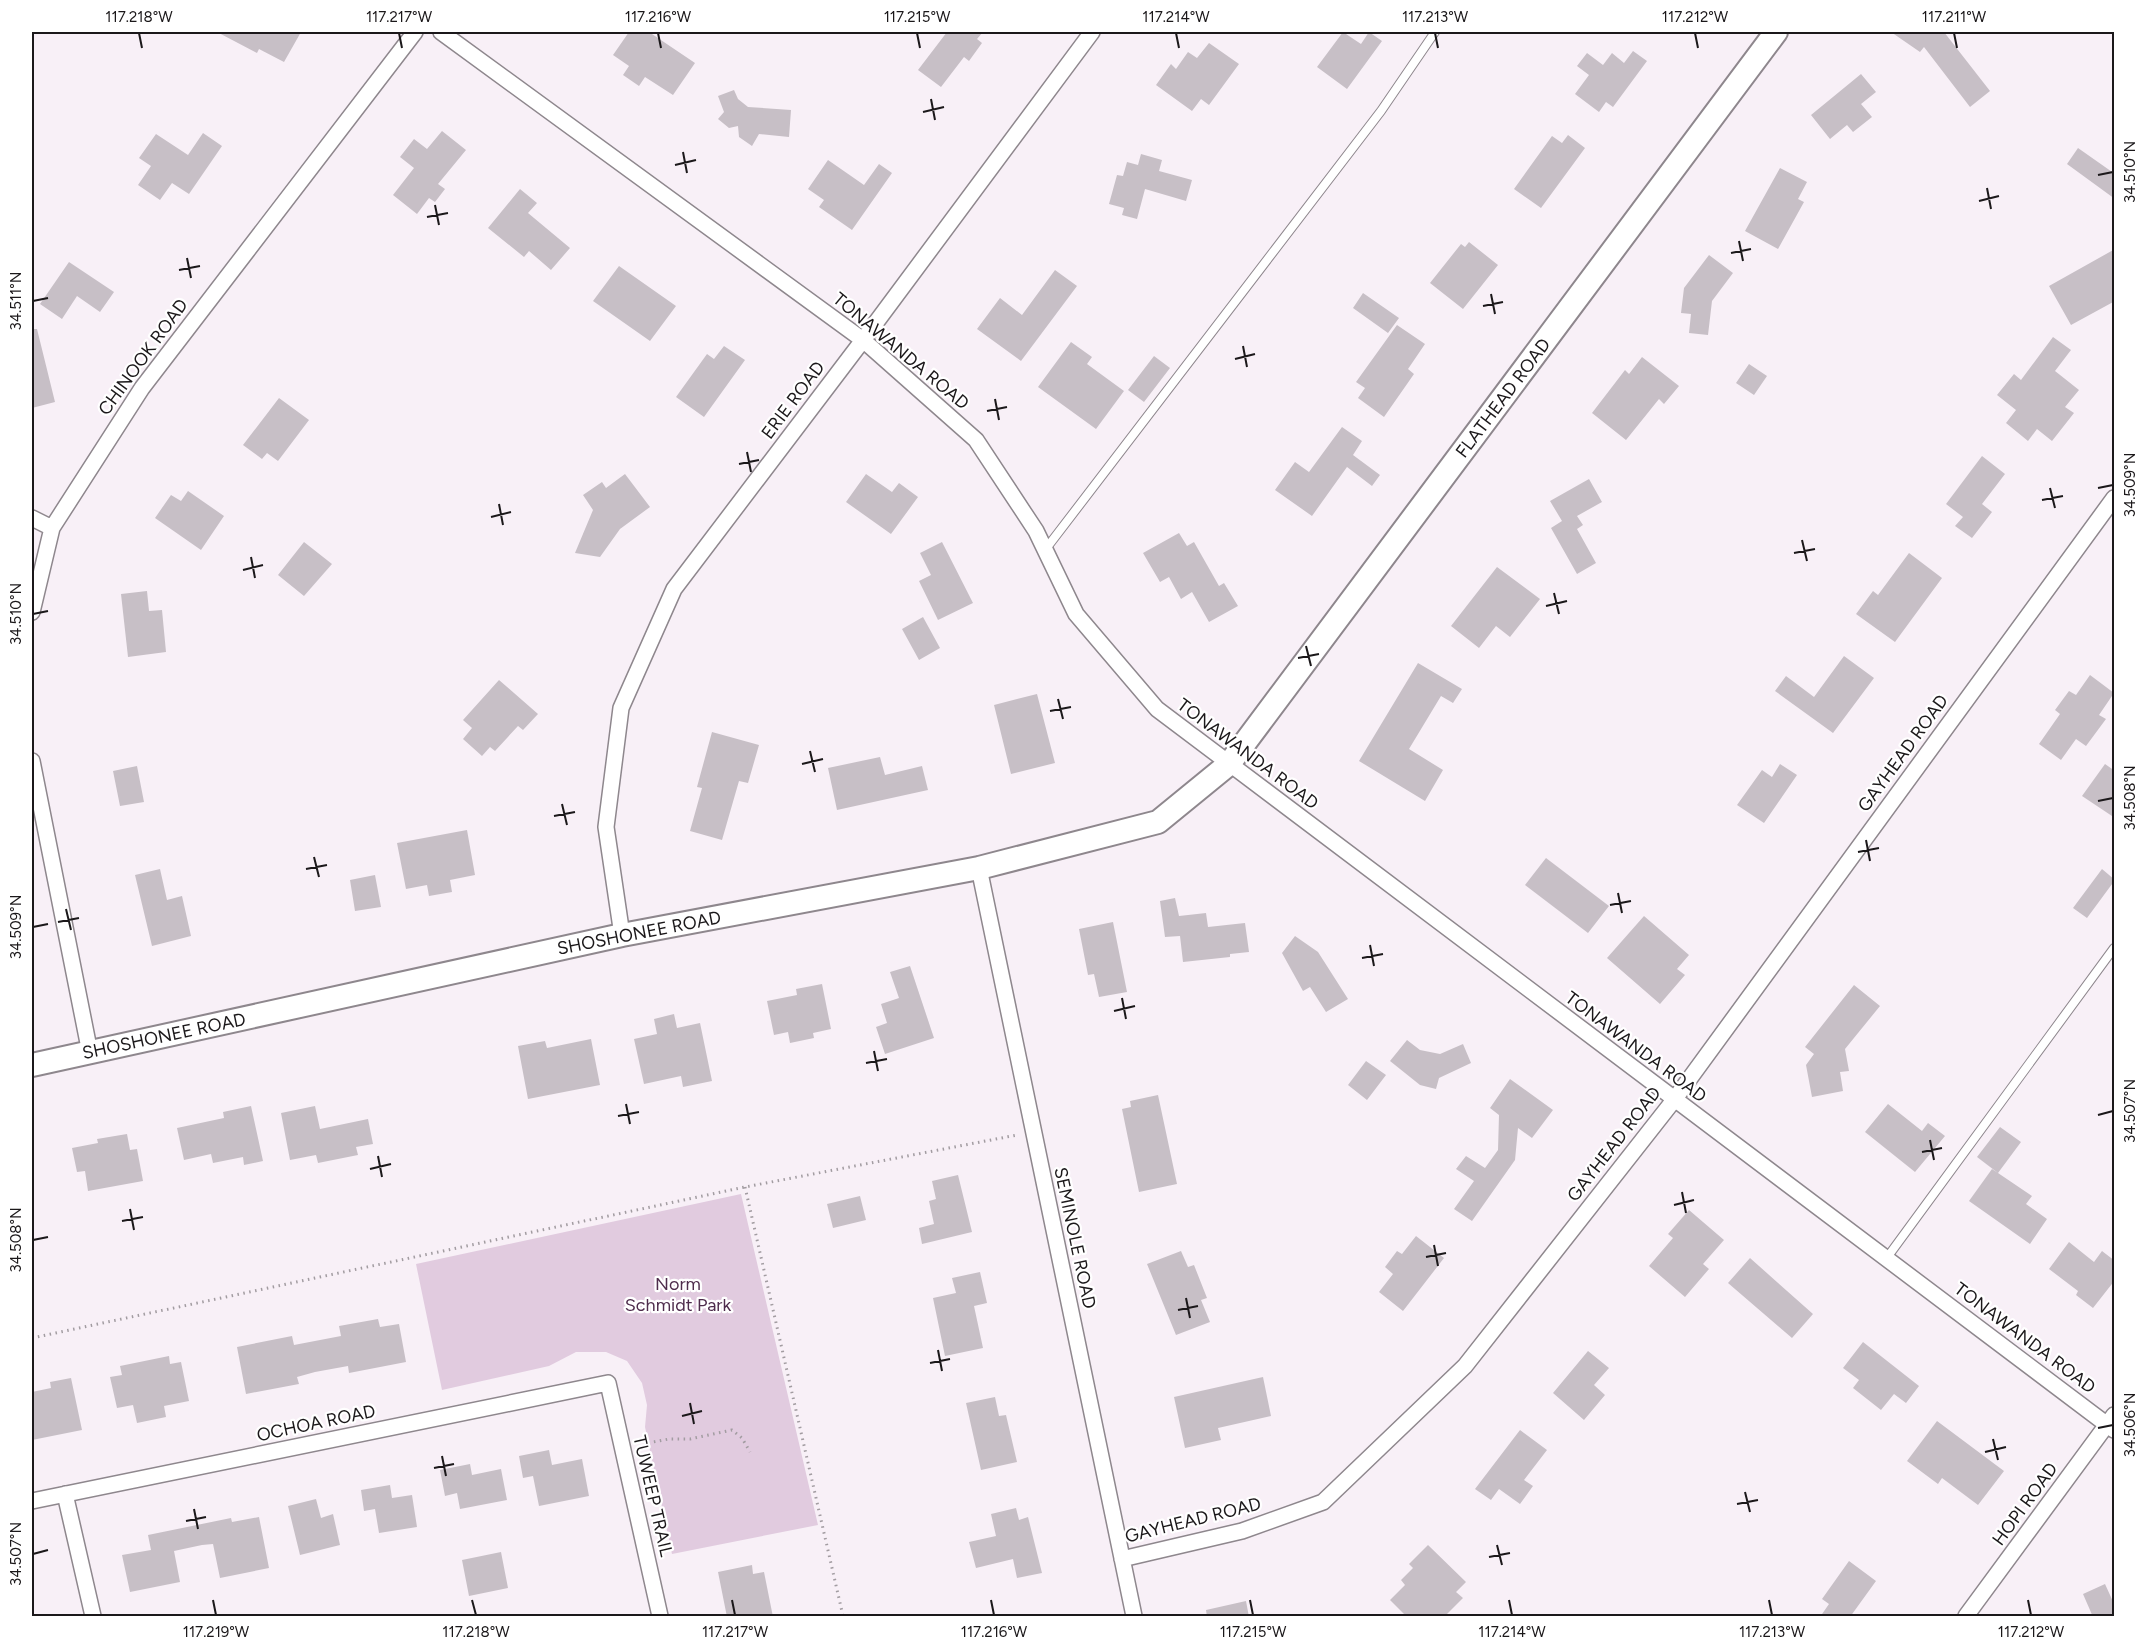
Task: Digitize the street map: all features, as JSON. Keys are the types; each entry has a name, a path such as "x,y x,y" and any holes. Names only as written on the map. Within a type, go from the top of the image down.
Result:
{"street":[{"name":"CHINOOK ROAD","path":"32,612 52,528 142,388 415,32"},
{"name":"TONAWANDA ROAD","path":"441,32 863,340 976,440 1036,531 1076,614 1157,709 1886,1259 2112,1424"},
{"name":"ERIE ROAD","path":"622,934 606,827 621,708 674,589 1092,32"},
{"name":"FLATHEAD ROAD","path":"1229,764 1776,32"},
{"name":"GAYHEAD ROAD","path":"1122,1559 1242,1531 1323,1502 1464,1366 1674,1100 2115,498"},
{"path":"32,518 52,528"},
{"path":"32,761 90,1053"},
{"name":"SHOSHONEE ROAD","path":"32,1065 622,934 979,868 1158,822 1229,764"},
{"name":"SEMINOLE ROAD","path":"979,868 1134,1617"},
{"name":"OCHOA ROAD","path":"32,1501 608,1383"},
{"name":"TUWEEP TRAIL","path":"608,1383 660,1617"},
{"name":"HOPI ROAD","path":"1966,1617 2112,1424"},
{"path":"65,1494 93,1617"}],"lane":[{"path":"1045,550 1381,111 1435,32"},
{"path":"1886,1259 2115,948"}],"path":[{"path":"32,1338 745,1187 1034,1132"},
{"path":"745,1187 843,1617"},
{"path":"648,1443 732,1430 742,1438 750,1452"}],"green space":[{"name":"Norm Schmidt Park","path":"741,1194 818,1525 672,1554 645,1427 647,1405 642,1383 627,1361 606,1352 576,1352 549,1366 442,1390 416,1264"}],"building":[{"path":"217,32 301,32 284,62 259,49 257,53"},
{"path":"629,32 649,32 695,63 673,95 645,77 639,86 623,75 629,66 613,55"},
{"path":"947,32 983,32 977,39 982,43 969,61 964,57 941,87 918,70"},
{"path":"1343,32 1361,44 1369,32 1382,41 1347,89 1317,67"},
{"path":"1891,32 1944,32 1990,91 1970,107 1924,47 1920,52"},
{"path":"1209,43 1239,64 1209,105 1201,99 1192,111 1156,85 1171,64 1176,69 1188,52 1197,58"},
{"path":"1633,51 1647,61 1613,107 1606,102 1599,112 1575,94 1589,75 1577,66 1587,53 1603,65 1612,53 1624,63"},
{"path":"1861,74 1876,92 1861,104 1872,117 1853,132 1847,125 1830,139 1811,115"},
{"path":"734,90 738,99 748,107 791,110 789,137 759,134 752,146 739,137 738,126 729,128 718,119 724,112 718,96"},
{"path":"442,131 466,150 438,184 445,189 435,202 429,198 417,214 393,195 414,168 400,157 414,139 427,149"},
{"path":"203,133 222,146 189,194 172,183 160,200 138,185 151,166 139,158 156,134 188,155"},
{"path":"1568,135 1585,148 1541,208 1514,189 1552,136 1562,143"},
{"path":"2078,148 2115,174 2115,199 2067,164"},
{"path":"1141,154 1162,160 1159,171 1192,180 1186,201 1145,189 1137,219 1122,215 1124,208 1109,204 1117,175 1123,176 1127,162 1138,165"},
{"path":"828,160 864,185 879,164 892,173 852,230 819,207 824,200 808,189"},
{"path":"1780,168 1807,182 1798,199 1804,202 1778,249 1745,231"},
{"path":"520,189 537,203 528,213 570,248 551,270 529,251 524,257 488,228"},
{"path":"1469,242 1498,265 1463,309 1430,283 1461,244 1465,247"},
{"path":"2115,249 2115,301 2071,325 2049,286"},
{"path":"1709,255 1733,273 1712,301 1708,335 1689,333 1691,314 1681,313 1684,288"},
{"path":"69,262 114,292 100,312 77,296 62,319 40,304"},
{"path":"619,266 676,306 650,341 593,301"},
{"path":"1055,270 1077,286 1021,361 977,329 1000,298 1022,315"},
{"path":"1363,293 1399,318 1388,333 1353,308"},
{"path":"1397,325 1425,344 1408,369 1414,374 1384,417 1358,398 1365,388 1356,382"},
{"path":"32,329 37,329 55,402 32,408"},
{"path":"2053,337 2071,350 2055,371 2079,390 2065,407 2074,413 2052,441 2037,429 2028,441 2006,423 2016,410 1997,395 2014,374 2021,380"},
{"path":"1071,342 1092,357 1087,364 1124,391 1096,429 1038,387"},
{"path":"724,346 745,360 704,417 676,397 707,354 714,359"},
{"path":"1154,356 1170,368 1144,402 1128,390"},
{"path":"1642,357 1679,386 1664,404 1659,399 1626,440 1592,413 1625,370 1629,374"},
{"path":"1749,364 1767,376 1754,395 1736,383"},
{"path":"279,398 309,420 278,461 267,453 262,459 243,445"},
{"path":"1342,427 1362,441 1353,455 1380,475 1372,486 1347,467 1312,516 1275,490 1295,462 1309,472"},
{"path":"1982,456 2005,474 1982,504 1992,512 1972,538 1955,526 1963,517 1946,504"},
{"path":"625,474 650,507 620,529 600,557 575,553 593,510 583,495 602,482 606,488"},
{"path":"866,474 892,492 899,483 918,497 891,534 846,502"},
{"path":"1589,479 1602,502 1577,516 1583,525 1577,529 1596,563 1577,574 1551,528 1562,521 1550,501"},
{"path":"188,491 224,516 201,550 155,518 171,495 181,501"},
{"path":"1179,533 1187,546 1194,542 1219,586 1224,583 1238,606 1209,622 1192,592 1181,599 1169,577 1160,582 1143,553"},
{"path":"304,542 332,564 304,596 278,575"},
{"path":"942,542 973,603 938,620 919,581 931,575 920,553"},
{"path":"1909,553 1942,578 1895,642 1856,614 1873,591 1878,595"},
{"path":"1497,567 1540,599 1510,637 1496,626 1479,648 1451,626"},
{"path":"147,591 149,611 162,610 166,652 128,657 121,594"},
{"path":"923,617 940,648 919,660 902,629"},
{"path":"1844,656 1874,678 1833,733 1775,691 1786,676 1814,697"},
{"path":"1418,663 1462,689 1453,703 1441,696 1409,749 1443,770 1425,801 1359,761"},
{"path":"2090,675 2114,693 2099,715 2106,719 2086,746 2076,739 2061,760 2039,744 2060,714 2055,710 2069,691 2076,695"},
{"path":"499,680 538,714 523,730 518,726 495,751 490,747 482,756 463,739 472,728 463,720"},
{"path":"1037,694 1055,763 1011,774 994,705"},
{"path":"712,732 759,745 748,783 739,781 722,840 690,831 702,788 697,787"},
{"path":"880,757 885,775 922,766 928,790 837,810 828,768"},
{"path":"1780,764 1797,775 1764,823 1737,805 1762,770 1772,777"},
{"path":"2105,764 2115,771 2115,818 2082,796"},
{"path":"137,766 144,802 120,806 113,771"},
{"path":"467,830 475,875 450,880 452,892 429,896 427,885 406,889 397,843"},
{"path":"1546,858 1609,906 1588,933 1525,885"},
{"path":"160,869 167,900 182,896 191,936 152,946 135,875"},
{"path":"2102,869 2115,880 2087,918 2073,908"},
{"path":"375,875 381,907 355,911 350,880"},
{"path":"1175,898 1179,916 1206,913 1208,927 1245,923 1249,952 1230,954 1230,957 1183,962 1180,936 1165,937 1160,901"},
{"path":"1644,916 1689,955 1677,969 1685,975 1660,1004 1607,958"},
{"path":"1113,922 1127,992 1099,997 1094,974 1088,975 1079,929"},
{"path":"1295,936 1318,952 1348,999 1326,1012 1310,987 1303,991 1282,953"},
{"path":"910,966 934,1038 885,1054 876,1027 887,1023 881,1004 899,998 890,972"},
{"path":"822,984 831,1029 813,1033 814,1038 790,1043 788,1032 774,1035 767,1001 797,995 796,989"},
{"path":"1854,985 1880,1006 1845,1049 1849,1071 1840,1072 1843,1091 1812,1097 1806,1065 1814,1054 1805,1047"},
{"path":"674,1014 677,1028 700,1023 712,1081 683,1087 681,1076 644,1084 634,1039 657,1034 654,1019"},
{"path":"591,1039 600,1085 528,1099 518,1046 545,1041 547,1048"},
{"path":"1407,1040 1420,1050 1440,1054 1463,1044 1471,1063 1439,1078 1436,1089 1420,1085 1390,1061"},
{"path":"1366,1061 1386,1075 1367,1100 1348,1085"},
{"path":"1510,1079 1553,1110 1532,1138 1518,1128 1515,1160 1472,1221 1454,1209 1474,1181 1456,1169 1466,1156 1485,1168 1498,1150 1499,1115 1490,1108"},
{"path":"1158,1095 1177,1184 1139,1192 1122,1109 1131,1107 1130,1101"},
{"path":"1888,1104 1922,1131 1928,1123 1945,1136 1915,1172 1865,1132"},
{"path":"251,1106 263,1161 244,1165 243,1157 213,1163 211,1154 184,1160 177,1128 224,1118 223,1112"},
{"path":"315,1106 320,1129 368,1119 373,1144 356,1147 358,1155 318,1163 316,1155 290,1160 281,1113"},
{"path":"2000,1127 2021,1142 1998,1173 1977,1157"},
{"path":"127,1134 130,1150 137,1149 143,1181 88,1191 85,1171 77,1172 72,1148 98,1143 97,1139"},
{"path":"1992,1169 2032,1196 2026,1204 2047,1219 2030,1244 1969,1201"},
{"path":"958,1175 972,1232 922,1244 919,1228 934,1224 929,1201 936,1199 932,1181"},
{"path":"860,1196 866,1220 833,1228 827,1204"},
{"path":"1689,1210 1724,1240 1703,1264 1709,1269 1685,1297 1649,1266 1673,1238 1668,1234"},
{"path":"1416,1236 1444,1258 1403,1311 1379,1292 1393,1274 1385,1267 1397,1251 1402,1254"},
{"path":"2069,1242 2094,1262 2102,1251 2115,1261 2115,1280 2093,1308 2076,1295 2078,1291 2049,1269"},
{"path":"1181,1251 1188,1267 1194,1265 1207,1298 1201,1300 1210,1322 1176,1335 1147,1264"},
{"path":"1750,1258 1813,1314 1792,1338 1728,1283"},
{"path":"980,1272 987,1303 974,1306 983,1348 945,1356 933,1298 956,1293 952,1278"},
{"path":"378,1319 380,1327 399,1324 406,1362 349,1373 348,1366 315,1372 297,1377 299,1384 246,1394 237,1347 292,1336 294,1345 341,1336 339,1326"},
{"path":"1863,1342 1919,1386 1906,1403 1894,1394 1881,1410 1853,1388 1859,1380 1843,1368"},
{"path":"1588,1351 1609,1368 1594,1385 1605,1395 1584,1420 1553,1393"},
{"path":"169,1356 170,1364 181,1362 189,1401 164,1406 166,1417 137,1423 133,1405 117,1408 110,1377 122,1375 120,1366"},
{"path":"1263,1377 1271,1416 1218,1428 1221,1440 1185,1448 1174,1397"},
{"path":"71,1378 82,1430 32,1440 32,1392 51,1388 50,1382"},
{"path":"995,1397 999,1416 1006,1415 1017,1462 981,1470 966,1403"},
{"path":"1937,1421 2004,1471 1978,1505 1942,1478 1938,1484 1907,1461"},
{"path":"1520,1430 1547,1450 1524,1480 1533,1486 1520,1504 1499,1489 1491,1500 1475,1489"},
{"path":"549,1450 552,1465 582,1459 589,1496 539,1506 533,1476 523,1478 519,1456"},
{"path":"470,1464 472,1475 501,1469 507,1500 460,1509 457,1493 445,1496 440,1470"},
{"path":"390,1485 392,1498 412,1495 417,1527 379,1533 375,1509 364,1511 361,1490"},
{"path":"316,1499 321,1518 333,1514 340,1545 300,1555 288,1506"},
{"path":"1016,1508 1019,1520 1028,1517 1042,1573 1017,1578 1013,1559 976,1568 969,1542 996,1536 991,1514"},
{"path":"259,1517 269,1568 220,1578 213,1544 202,1545 174,1551 180,1582 130,1592 122,1555 151,1550 148,1535 231,1518 232,1522"},
{"path":"1428,1545 1466,1582 1456,1592 1463,1598 1444,1617 1407,1617 1390,1600 1405,1585 1401,1580 1413,1568 1409,1564"},
{"path":"501,1552 508,1588 469,1596 462,1560"},
{"path":"1849,1561 1876,1581 1850,1617 1820,1617 1829,1604 1822,1599"},
{"path":"752,1565 753,1574 764,1572 773,1617 727,1617 718,1572"},
{"path":"2105,1584 2115,1606 2115,1617 2093,1617 2083,1594"},
{"path":"1246,1601 1249,1617 1207,1617 1206,1610"}]}
